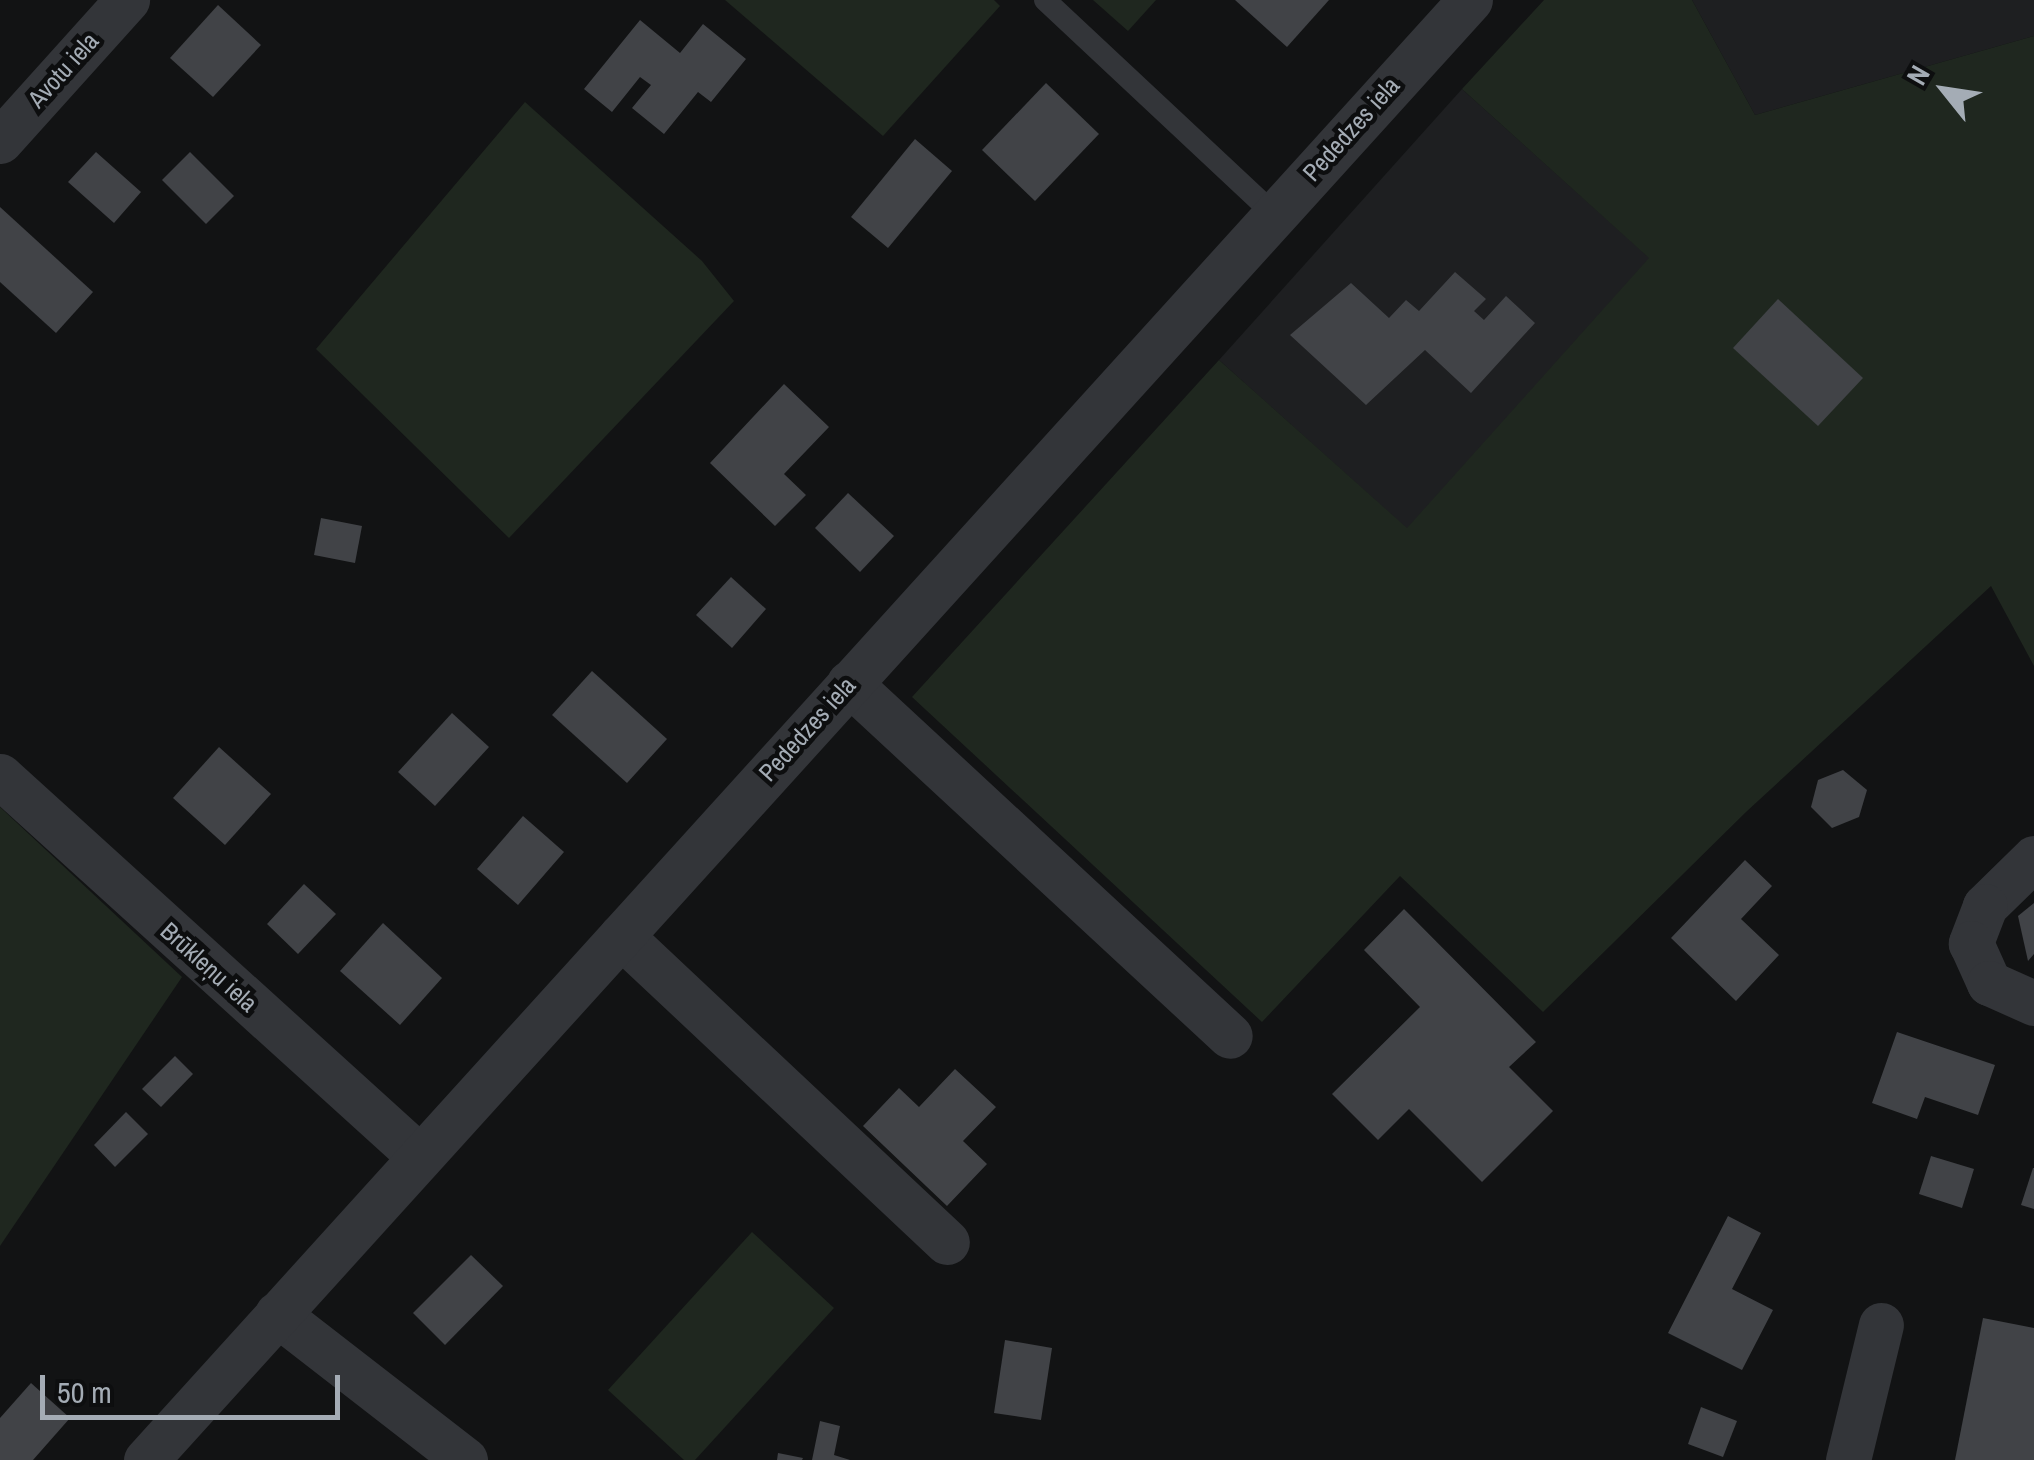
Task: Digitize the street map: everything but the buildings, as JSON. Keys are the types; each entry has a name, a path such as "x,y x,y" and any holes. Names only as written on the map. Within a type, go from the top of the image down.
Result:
{"street":[{"name":"Avotu iela","path":"0,141 127,0"},
{"name":"Pededzes iela","path":"146,1460 1470,0"},
{"path":"849,684 1230,1036"},
{"name":"Brūkleņu iela","path":"0,776 420,1156"},
{"path":"2034,858 1985,906 1971,943 1989,983 2034,1003"},
{"path":"621,936 947,1242"},
{"path":"278,1314 464,1460"},
{"path":"1848,1460 1881,1325"}],"lane":[{"path":"1045,0 1274,214"}],"shaded area":[{"path":"725,0 994,0 1000,6 883,136"},
{"path":"1093,0 1156,0 1128,31"},
{"path":"1544,0 1692,0 1755,115 2034,36 2034,666 1991,586 1746,812 1543,1012 1400,876 1262,1022 912,697 1219,360 1407,528 1649,258 1462,89"},
{"path":"1692,0 2034,0 2034,36 1755,115"},
{"path":"1462,89 1650,258 1407,529 1219,360"},
{"path":"525,102 702,261 734,301 509,538 316,349"},
{"path":"0,807 182,977 0,1246"},
{"path":"752,1232 834,1308 695,1460 684,1460 608,1390"}]}
